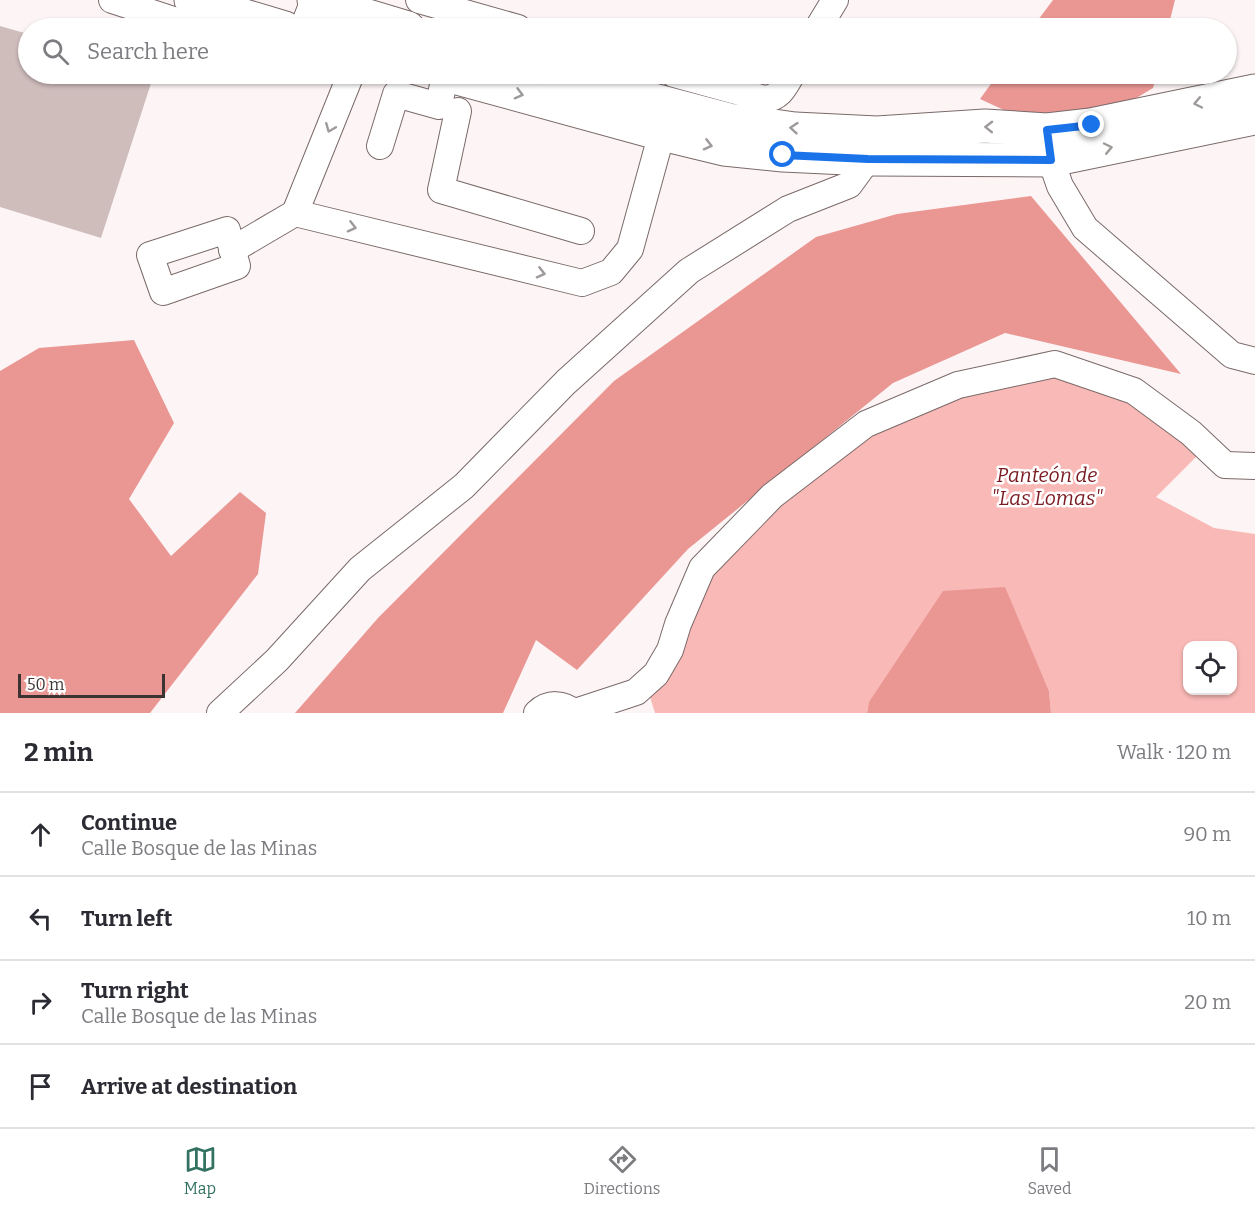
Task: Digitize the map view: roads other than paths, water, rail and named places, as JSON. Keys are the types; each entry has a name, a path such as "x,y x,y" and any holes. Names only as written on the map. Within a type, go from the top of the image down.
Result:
{"main road":[{"path":"191,0 251,18"},
{"path":"314,0 357,18"},
{"path":"492,84 666,120 729,120 795,129 877,133 985,126 1049,145 1092,125 1255,91"},
{"path":"579,84 666,120 724,149 783,155 868,159 1049,145 1255,118"}],"street":[{"path":"112,0 167,18"},
{"path":"307,18 314,0"},
{"path":"419,0 483,18"},
{"path":"824,18 835,0"},
{"path":"232,250 295,213 347,84"},
{"path":"447,84 456,111 441,190 581,231"},
{"path":"710,84 765,99 772,99 781,93 786,84"},
{"path":"380,146 396,94 456,111"},
{"path":"295,213 582,283 611,272 630,249 666,120"},
{"path":"1049,145 1060,186 1085,228 1232,355 1255,361"},
{"path":"220,713 277,660 360,569 464,486 566,382 689,271 788,208 849,185 868,159"},
{"path":"537,713 548,705 558,704 567,706 575,713 636,692 656,674 670,650 678,624 702,568 772,496 866,424 958,385 1055,364 1134,391 1191,433 1225,465 1255,466"}],"park label":[{"name":"Panteón de \"Las Lomas\"","path":"1047,486"}]}
